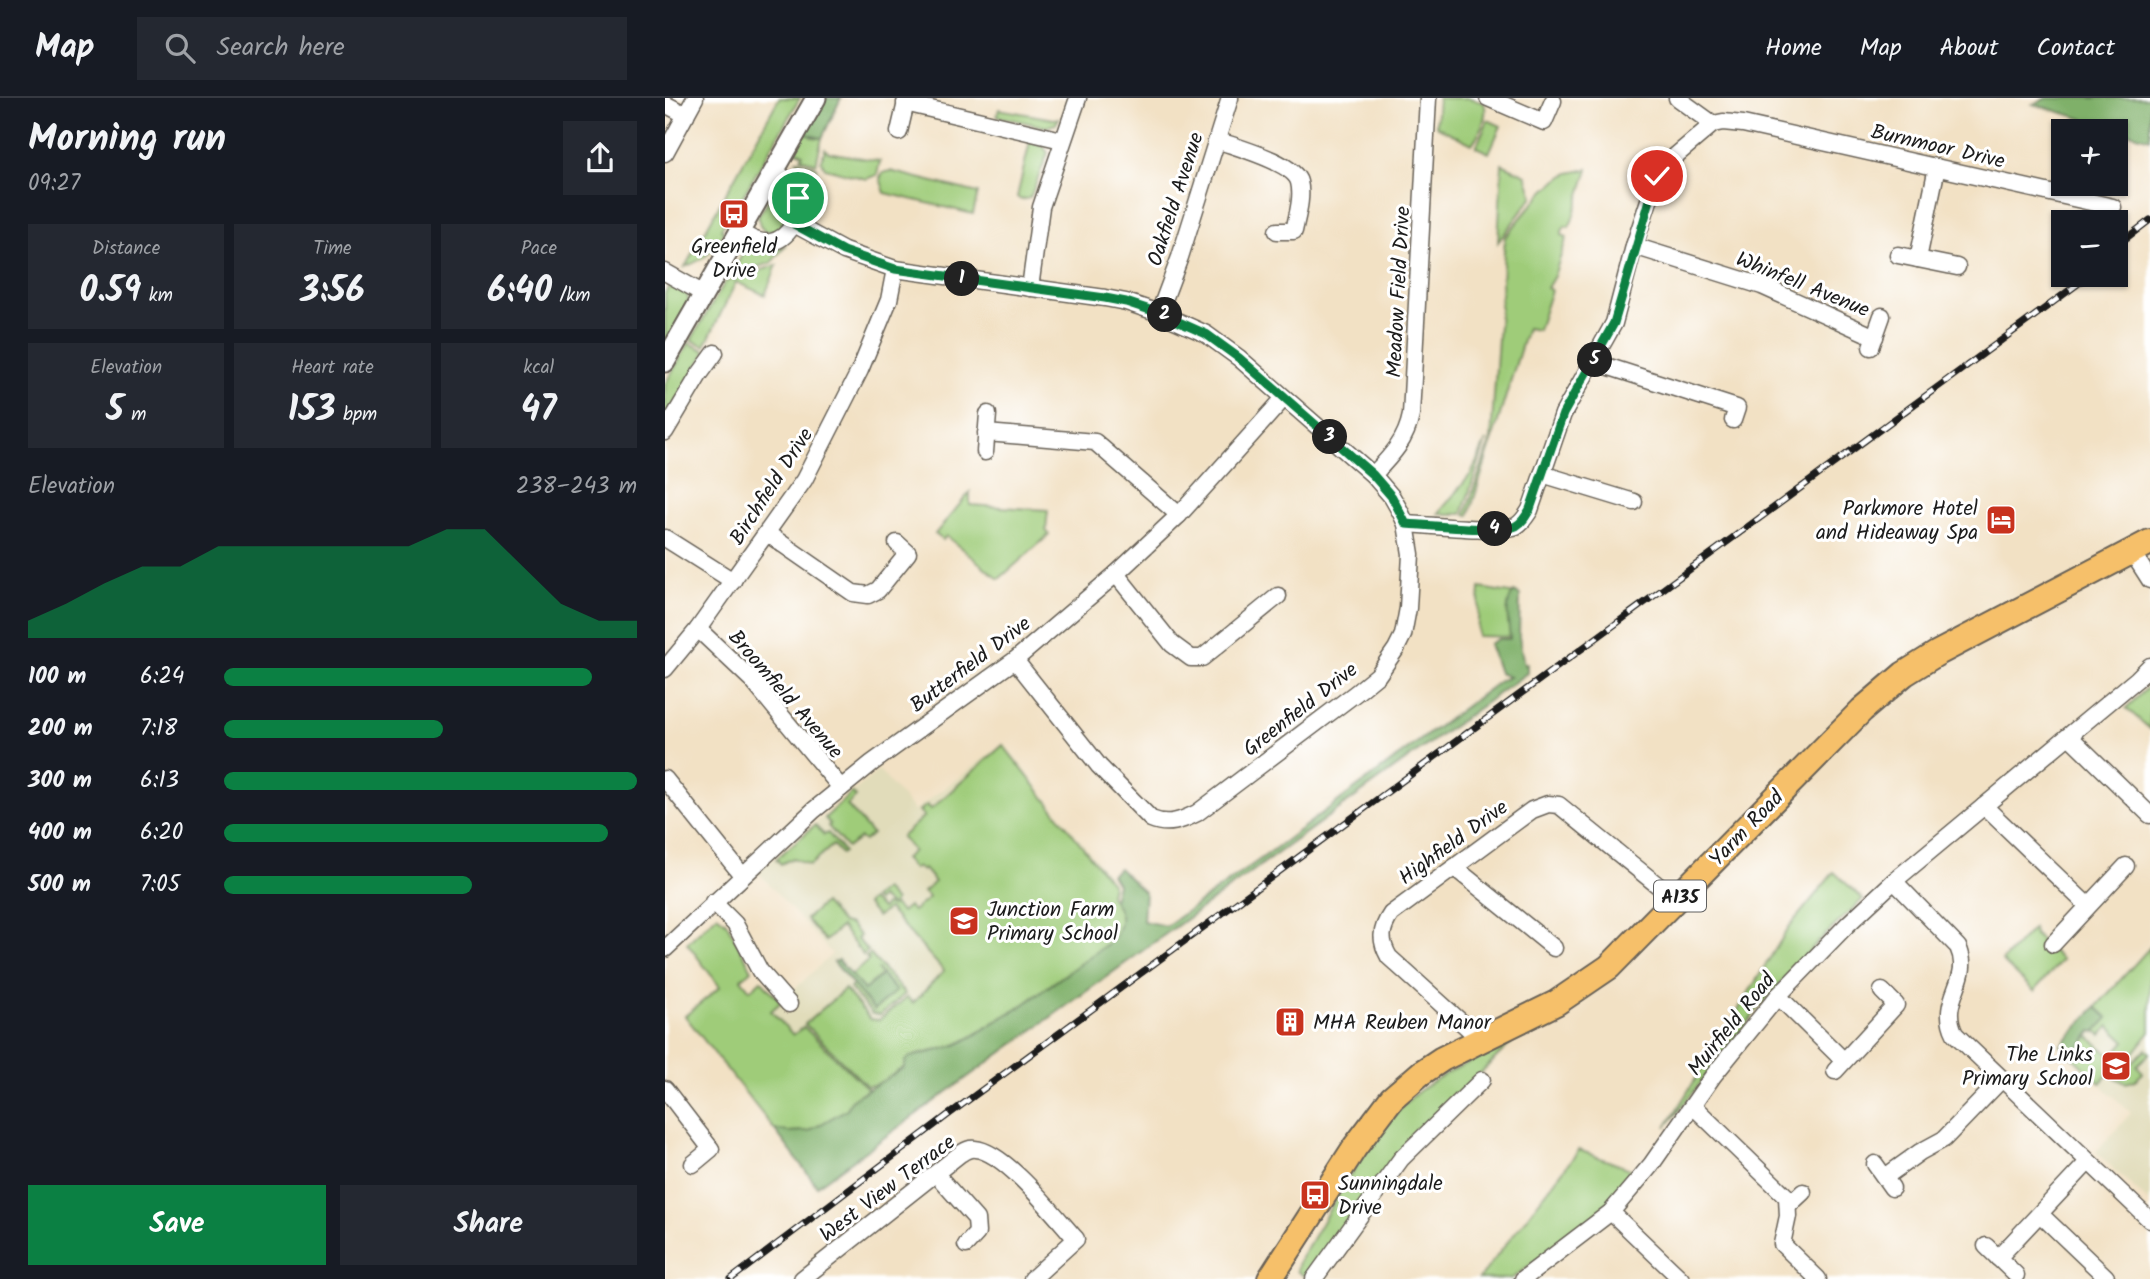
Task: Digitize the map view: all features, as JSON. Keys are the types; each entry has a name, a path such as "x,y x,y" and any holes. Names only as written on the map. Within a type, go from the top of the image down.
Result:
{"main road":[{"name":"Yarm Road","path":"1279,1276 1355,1147 1386,1105 1420,1073 1481,1039 1546,1008 1578,990 1609,967 1862,710 1904,674 1988,625 2141,547"}],"street":[{"path":"665,153 695,98"},
{"path":"665,362 816,98"},
{"path":"1030,288 1041,207 1078,98"},
{"name":"Oakfield Avenue","path":"1159,313 1180,257 1230,98"},
{"name":"Meadow Field Drive","path":"1373,475 1403,440 1411,415 1428,98"},
{"path":"1488,98 1544,121 1553,101"},
{"path":"1406,524 1491,529 1511,528 1524,520 1563,414 1614,323 1657,176 1667,163 1713,124 1677,98"},
{"path":"899,132 906,101 1062,140"},
{"path":"665,104 686,115"},
{"name":"Burnmoor Drive","path":"1713,124 1743,124 2113,207"},
{"path":"1217,140 1285,166 1297,177 1300,183 1299,204 1294,231 1277,231"},
{"path":"1918,259 1937,167"},
{"path":"740,232 756,241 772,242 783,236 794,224 799,210 798,198 788,181 775,170"},
{"name":"Greenfield Drive","path":"794,224 843,251 895,269 1126,302 1206,334 1239,358 1373,475 1392,497 1406,524 1411,554 1408,608 1403,635 1378,675 1197,813 1178,822 1160,823 1151,819 1099,766 1015,660"},
{"name":"Whinfell Avenue","path":"1635,246 1762,286 1873,342 1882,316"},
{"path":"1898,256 1957,267"},
{"name":"Birchfield Drive","path":"665,669 733,582 804,481 844,404 889,299 895,269"},
{"path":"665,272 704,294"},
{"path":"665,432 715,353"},
{"path":"1594,362 1740,413"},
{"name":"Butterfield Drive","path":"665,949 742,875 841,788 1015,660 1116,574 1179,515 1284,398"},
{"path":"985,452 988,414"},
{"path":"986,433 1095,442 1179,515"},
{"path":"1542,474 1634,502"},
{"path":"768,534 853,593 868,595 878,590 908,553 897,543"},
{"path":"665,538 733,582"},
{"path":"2141,547 2150,579"},
{"path":"1116,574 1172,644 1191,658 1202,658 1279,596"},
{"name":"Broomfield Avenue","path":"698,629 751,679 841,788"},
{"name":"Muirfield Road","path":"1523,1279 1611,1212 1651,1165 1713,1076 1778,996 1823,949 1894,881 2150,666"},
{"path":"2069,736 2149,821"},
{"path":"665,779 742,875"},
{"name":"Highfield Drive","path":"1481,1039 1397,966 1389,957 1383,943 1382,930 1391,914 1532,810 1548,804 1559,805 1676,900"},
{"path":"1984,806 2088,906"},
{"path":"2053,944 2126,866"},
{"path":"1455,868 1554,948"},
{"path":"1894,881 1958,947 1963,960 1963,971 1949,1004 1951,1025 1955,1034 2150,1220"},
{"path":"713,902 740,932 760,971 789,1004"},
{"path":"747,982 760,971"},
{"path":"1778,996 1840,1066 1896,1005 1882,991"},
{"path":"1884,1176 1944,1139 2002,1079"},
{"path":"1314,1279 1401,1159 1482,1080"},
{"path":"667,1096 711,1149 693,1164"},
{"path":"1693,1106 1787,1197 1782,1244 1818,1279"},
{"name":"West View Terrace","path":"802,1279 966,1150 977,1149 1004,1164 1025,1182 1076,1239 1032,1279"},
{"path":"1998,1258 2088,1162"},
{"path":"936,1174 976,1219 977,1233 966,1245"},
{"path":"1788,1206 1803,1192"},
{"path":"1611,1212 1681,1279"},
{"path":"2040,1214 2109,1274"},
{"path":"1986,1246 2016,1275"}],"shaded area":[{"name":"Junction Farm Primary School","path":"1004,743 1113,882 1125,915 1118,939 984,1033 879,1087 868,1089 805,1027 794,1036 771,1011 832,954 758,872 879,770 914,811"},
{"name":"The Links Primary School","path":"2150,946 2150,1203 2096,1152 2131,1113 2060,1046"}],"green space":[{"path":"779,98 800,98 733,213 729,211 721,229 724,231 716,244 705,257 685,267"},
{"path":"826,98 841,98 822,138 808,135 807,130"},
{"path":"1438,98 1470,98 1484,103 1484,119 1472,144 1436,126"},
{"path":"2047,98 2150,98 2150,139 2128,132 2128,119 2083,119 2033,104"},
{"path":"999,109 1059,118 1056,124 1046,127 997,116"},
{"path":"1488,120 1501,126 1489,153 1476,147"},
{"path":"807,130 811,137 822,138 816,164 801,158 803,154 795,150"},
{"path":"1030,141 1043,146 1048,153 1030,198 1021,200 1017,197"},
{"path":"825,149 828,152 880,161 877,175 866,179 825,168 821,161"},
{"path":"797,160 817,168 814,194 808,183 805,183"},
{"path":"1502,164 1526,175 1533,196 1498,242"},
{"path":"1588,169 1572,221 1569,227 1565,226 1562,231 1562,235 1567,237 1554,276 1547,288 1551,290 1538,330 1527,328 1469,515 1465,515 1491,439 1505,237 1541,194 1557,180 1569,173"},
{"path":"890,171 978,193 973,214 885,193 880,178 883,173"},
{"path":"782,194 790,198 791,207 787,219 780,230 765,232 758,217 771,196"},
{"path":"786,245 771,263 745,271 736,266 745,249 769,252"},
{"path":"777,265 765,295 736,282 705,346 691,340 725,282"},
{"path":"676,285 687,294 689,303 665,346 665,293 668,288"},
{"path":"689,343 706,351 665,426 665,384"},
{"path":"1486,441 1462,514 1438,514 1471,474"},
{"path":"970,492 970,505 1048,510 1046,530 1049,535 999,579 946,536 943,540 935,534"},
{"path":"1480,588 1517,594 1519,637 1477,636"},
{"path":"1514,592 1520,595 1519,637 1527,673 817,1186 774,1129 788,1132 809,1131 847,1109 852,1099 904,1068 910,1057 952,1046 973,1036 1016,1010 1114,939 1120,919 1119,910 1113,900 1117,884 1111,874 1119,868 1145,893 1143,921 1166,926 1266,855 1501,680 1509,677 1499,673 1489,644 1498,639 1510,639 1508,608"},
{"path":"2150,685 2150,729 2126,708"},
{"name":"Junction Farm Primary School","path":"1003,745 1112,884 1110,895 1120,916 1117,932 1114,939 1016,1010 958,1044 910,1057 904,1067 879,1084 867,1086 805,1024 845,989 870,1019 879,1020 907,997 913,1003 944,971 888,909 877,917 866,904 871,900 882,909 885,905 891,906 880,897 877,901 873,898 884,889 901,912 908,906 913,911 929,898 923,892 935,882 924,869 922,871 917,866 913,869 904,859 913,851 901,837 924,816 919,811 927,805 931,809"},
{"path":"852,792 856,797 847,805 872,834 864,841 860,838 847,848 828,826 830,824 825,818"},
{"path":"815,825 824,835 828,833 844,852 841,854 833,845 810,865 793,858 781,864 776,859"},
{"path":"1834,872 1863,899 1817,943 1766,999 1666,1127 1789,927"},
{"path":"824,903 842,923 850,925 860,936 857,939 868,951 863,955 841,927 825,941 806,919"},
{"path":"717,915 726,922 752,970 741,979 750,990 761,980 781,1002 771,1011 793,1035 804,1027 868,1089 852,1099 847,1109 809,1131 788,1132 774,1129 685,1016 720,987 687,943"},
{"path":"2033,928 2034,934 2062,960 2034,991 2002,961"},
{"path":"2150,947 2150,1032 2129,1059 2118,1049 2125,1041 2109,1026 2101,1035 2096,1031 2107,1018 2096,1007"},
{"path":"870,954 905,994 880,1015 872,1014 850,988 853,985 874,1010 896,991 877,969 881,975 864,990 851,975 869,960 866,957"},
{"path":"838,960 864,990 882,975 896,991 874,1010 834,962"},
{"path":"2096,1007 2108,1018 2095,1032 2092,1031 2072,1057 2060,1046"},
{"path":"2088,1036 2111,1056 2108,1059 2116,1066 2100,1083 2072,1057"},
{"path":"1511,1043 1408,1144 1311,1275 1304,1276 1297,1271 1299,1261 1350,1174 1395,1113 1434,1081"},
{"path":"2146,1049 2150,1053 2137,1065 2143,1073 2134,1081 2125,1083 2112,1076 2125,1063 2131,1064"},
{"path":"1579,1150 1635,1171 1590,1222 1511,1279 1479,1279"}],"railway":[{"path":"2128,237 2150,220"},
{"path":"731,1279 948,1115 2074,287"}],"place":[{"name":"Greenfield Drive","path":"734,214"},
{"name":"Parkmore Hotel and Hideaway Spa","path":"2001,520"},
{"name":"Junction Farm Primary School","path":"964,921"},
{"name":"MHA Reuben Manor","path":"1290,1022"},
{"name":"The Links Primary School","path":"2116,1066"},
{"name":"Sunningdale Drive","path":"1315,1195"}],"route":[{"path":"798,198 799,210 794,224 843,251 895,269 1126,302 1190,326 1239,358 1373,475 1392,497 1406,524 1502,529 1518,525 1530,509 1563,414 1614,323 1651,188 1657,176"}]}
